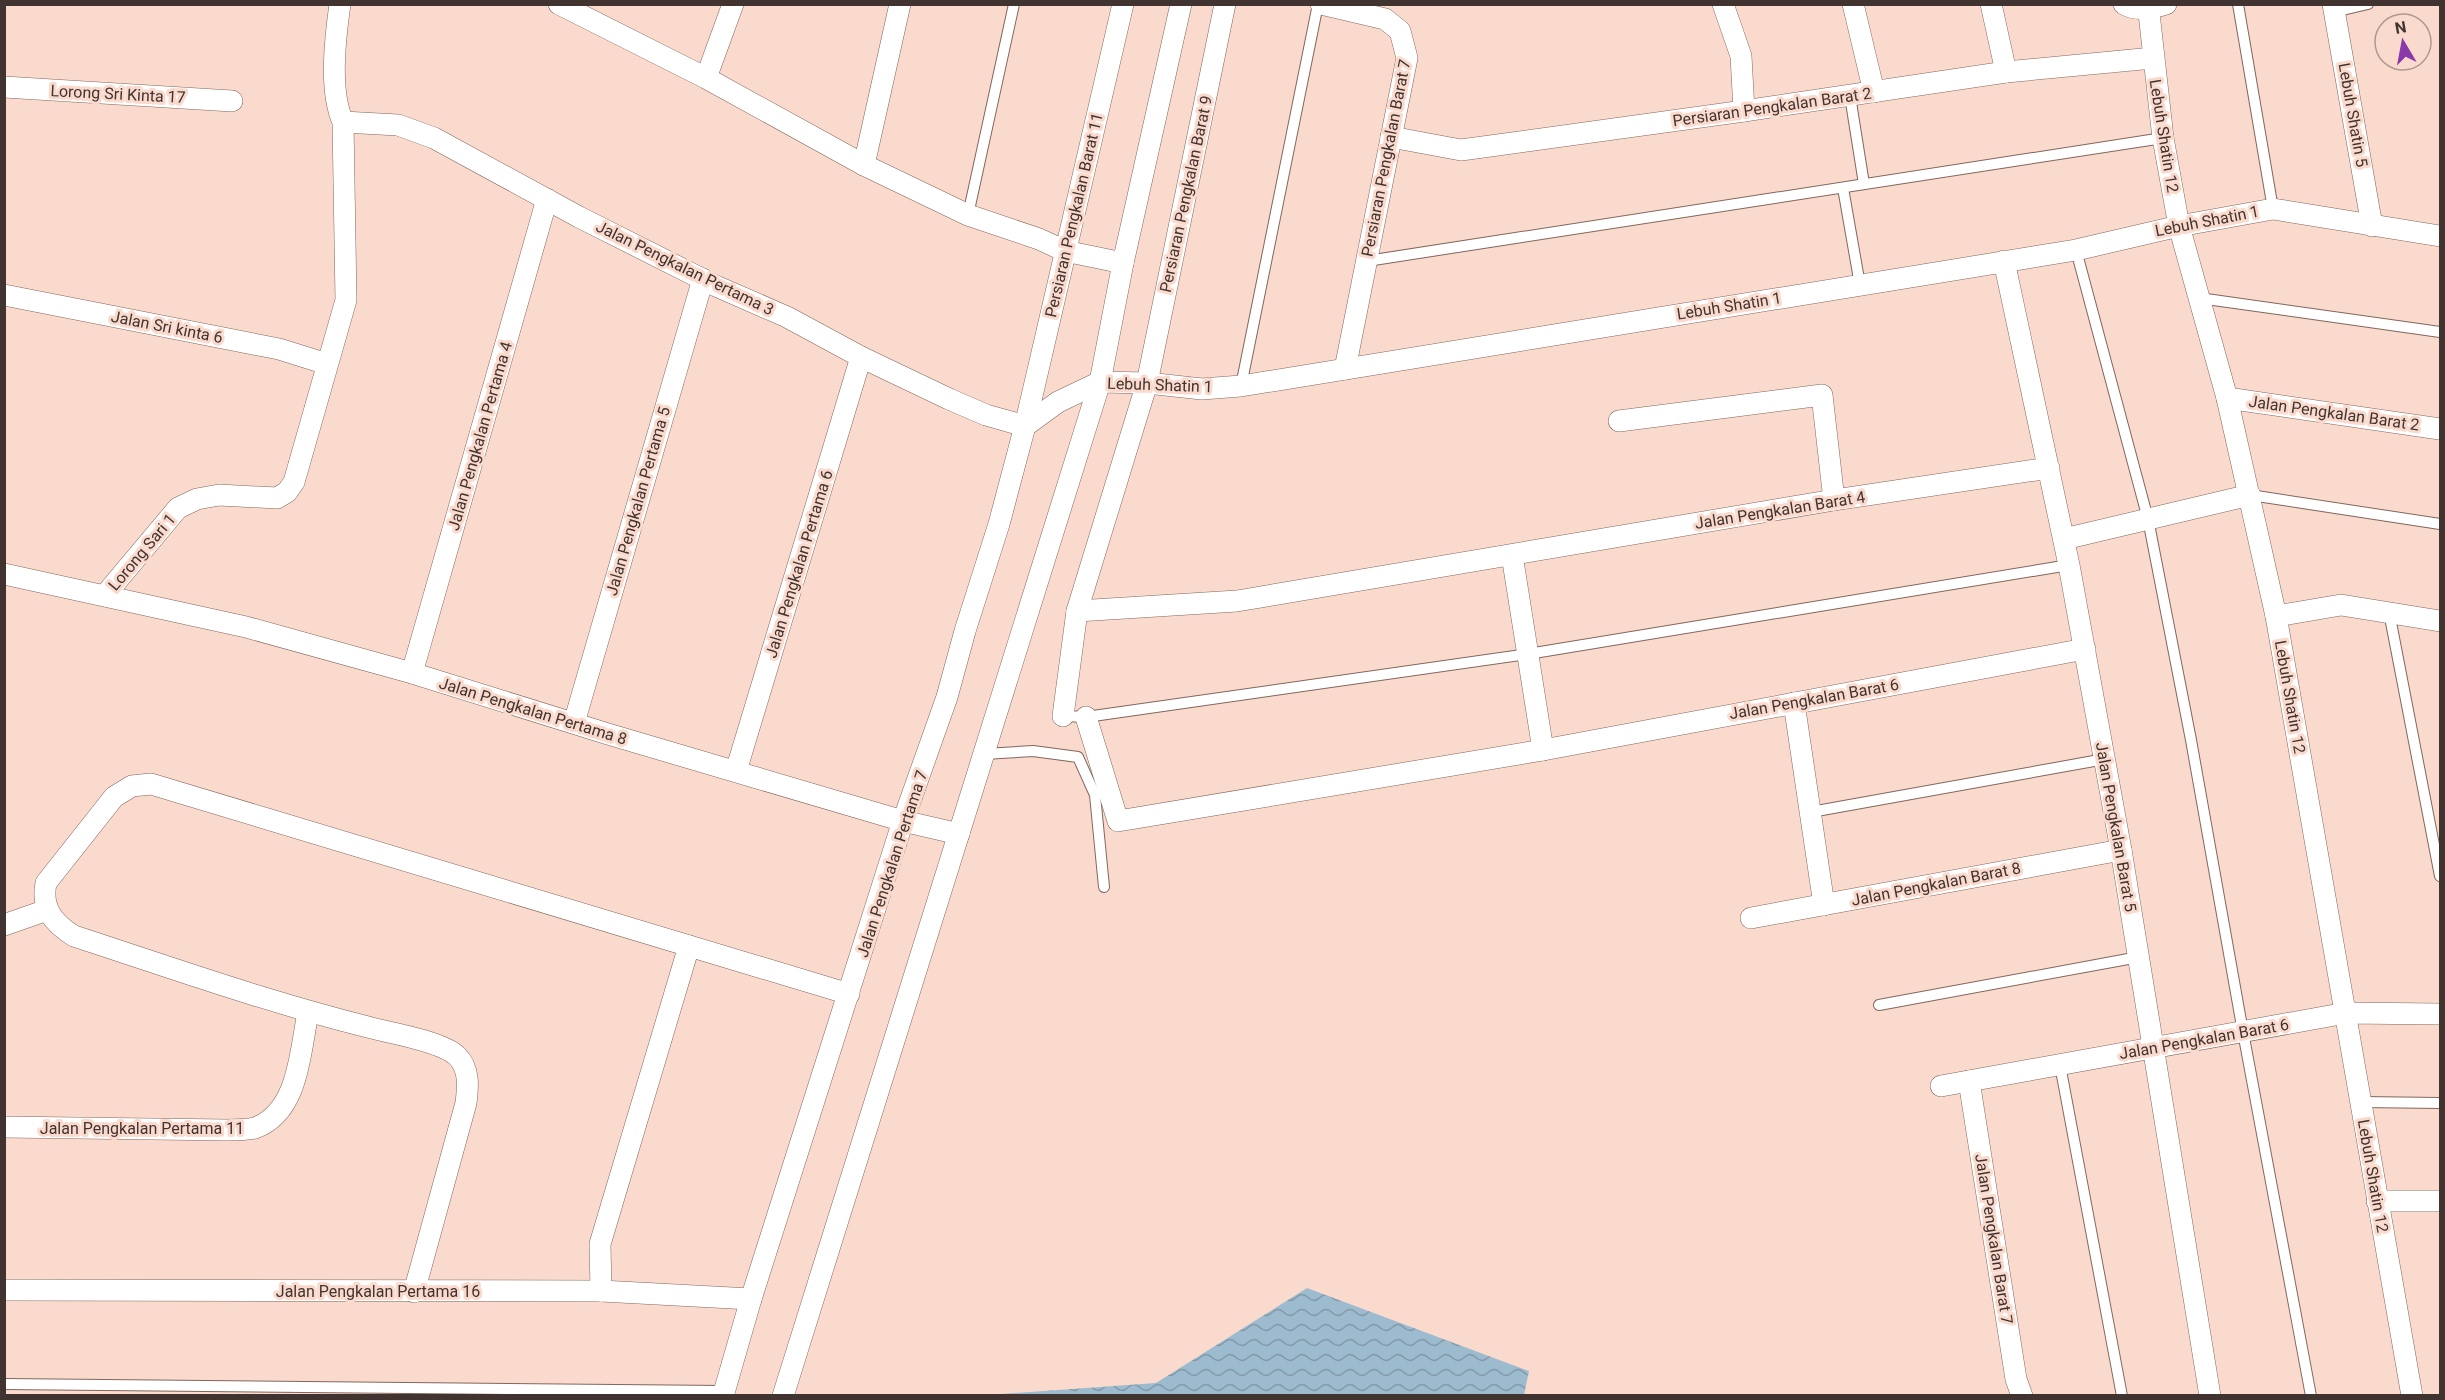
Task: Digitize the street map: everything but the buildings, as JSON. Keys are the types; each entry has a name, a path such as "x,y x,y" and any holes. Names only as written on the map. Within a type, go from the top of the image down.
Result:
{"street":[{"path":"327,364 346,300 343,122 336,107 336,33 340,4"},
{"path":"559,4 706,78 864,165 968,215 1039,239 1065,251 1123,263"},
{"path":"706,78 733,4"},
{"path":"864,165 900,4"},
{"name":"Persiaran Pengkalan Barat 11","path":"1025,426 1123,4"},
{"path":"783,1395 1100,382 1123,263 1181,4"},
{"name":"Persiaran Pengkalan Barat 9","path":"1063,716 1077,611 1147,383 1225,4"},
{"name":"Persiaran Pengkalan Barat 7","path":"1320,4 1385,19 1400,32 1407,58 1345,369"},
{"path":"1723,4 1741,56 1744,111"},
{"path":"1853,4 1874,92"},
{"path":"1991,4 2006,72"},
{"path":"2124,4 2128,7 2154,6"},
{"name":"Lebuh Shatin 12","path":"2154,6 2153,58 2163,138 2179,226 2227,398 2276,616 2412,1395"},
{"name":"Lebuh Shatin 5","path":"2334,8 2372,226"},
{"name":"Persiaran Pengkalan Barat 2","path":"1391,137 1461,150 2006,72 2153,58"},
{"name":"Lorong Sri Kinta 17","path":"4,87 232,101"},
{"name":"Jalan Pengkalan Pertama 3","path":"343,122 398,125 434,138 547,199 703,279 787,317 861,357 987,415 1025,426"},
{"name":"Jalan Pengkalan Pertama 4","path":"412,674 547,199"},
{"name":"Lebuh Shatin 1","path":"1025,426 1058,402 1100,382 1147,383 1202,389 1241,386 2076,250 2179,226 2273,209 2440,236"},
{"name":"Jalan Pengkalan Barat 5","path":"2004,261 2064,539 2085,649 2121,850 2211,1395"},
{"name":"Jalan Pengkalan Pertama 5","path":"573,723 703,279"},
{"name":"Jalan Sri kinta 6","path":"4,294 279,349 327,364"},
{"name":"Jalan Pengkalan Pertama 6","path":"736,771 861,357"},
{"name":"Lorong Sari 1","path":"4,574 105,595 178,508 197,499 219,495 262,499 277,498 287,492 294,482 327,364"},
{"path":"1619,422 1822,395 1834,500"},
{"name":"Jalan Pengkalan Barat 2","path":"2227,398 2440,429"},
{"name":"Jalan Pengkalan Pertama 7","path":"724,1393 751,1299 903,820 947,697 999,524 1025,426"},
{"name":"Jalan Pengkalan Barat 4","path":"1077,611 1237,601 1834,500 2049,468"},
{"path":"2064,539 2250,495"},
{"path":"1512,555 1543,750"},
{"name":"Jalan Pengkalan Pertama 8","path":"105,595 246,627 903,820 958,834"},
{"path":"2276,616 2341,605 2440,621"},
{"name":"Jalan Pengkalan Barat 6","path":"1086,717 1118,821 1543,750 2085,649"},
{"path":"1794,703 1824,905"},
{"path":"414,1292 466,1104 468,1086 466,1070 456,1055 419,1039 308,1013 74,936 60,927 47,910 44,895 46,883 114,797 132,786 151,784 849,994"},
{"name":"Jalan Pengkalan Barat 8","path":"1751,918 2121,850"},
{"path":"4,925 47,910"},
{"path":"601,1291 600,1244 689,946"},
{"name":"Jalan Pengkalan Pertama 11","path":"4,1127 227,1130 254,1128 269,1120 288,1100 295,1078 308,1013"},
{"name":"Jalan Pengkalan Barat 6","path":"1941,1086 2346,1013 2440,1014"},
{"name":"Jalan Pengkalan Barat 7","path":"1970,1081 2016,1379 2022,1395"},
{"path":"2377,1201 2440,1201"},
{"name":"Jalan Pengkalan Pertama 16","path":"4,1290 601,1291 751,1299"}],"lane":[{"path":"968,215 1014,4"},
{"path":"1241,386 1320,4"},
{"path":"2238,4 2273,209"},
{"path":"2334,8 2368,4"},
{"path":"1850,96 1864,184"},
{"path":"1367,261 2163,138"},
{"path":"1843,188 1860,285"},
{"path":"2076,250 2148,519 2192,740 2243,1032 2311,1395"},
{"path":"2199,298 2440,332"},
{"path":"2250,495 2440,524"},
{"path":"1063,716 1086,717 1528,654 2069,565"},
{"path":"2389,612 2440,876"},
{"path":"984,754 1033,750 1078,757 1095,795 1104,887"},
{"path":"1811,812 2105,759"},
{"path":"1879,1005 2139,957"},
{"path":"2060,1065 2122,1395"},
{"path":"2361,1102 2440,1103"},
{"path":"4,1384 152,1390 724,1393"}],"water":[{"path":"1307,1288 1529,1371 1524,1395 987,1395 1156,1383"}]}
